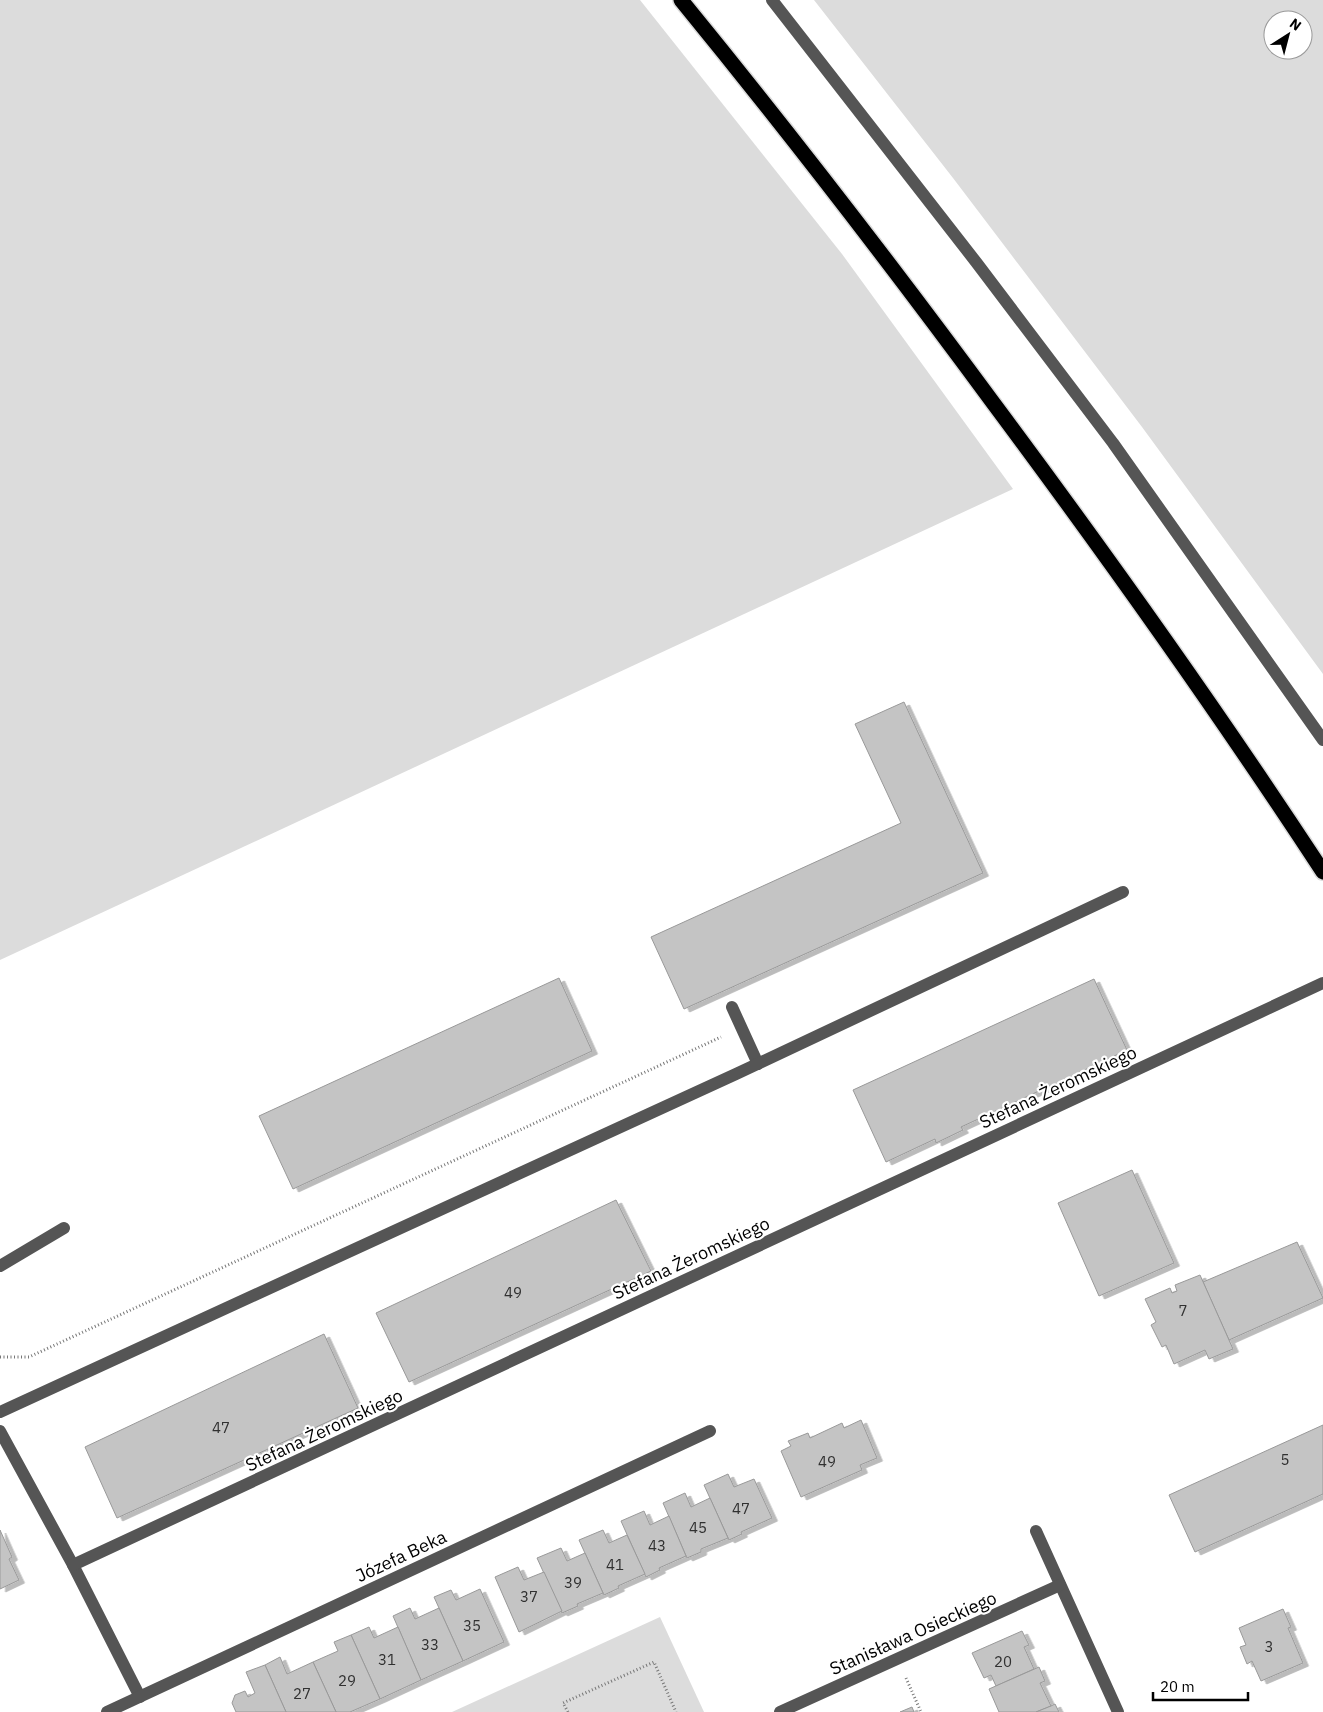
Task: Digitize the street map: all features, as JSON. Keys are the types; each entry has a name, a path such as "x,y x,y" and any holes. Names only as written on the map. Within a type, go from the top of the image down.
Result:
{"highway":[{"path":"681,0 741,73 890,265 1018,436 1175,656 1323,872"}],"street":[{"path":"772,0 976,262 1113,443 1323,740"},
{"path":"0,1412 758,1064 1123,892"},
{"name":"Stefana Żeromskiego","path":"73,1565 1323,983"},
{"path":"732,1007 758,1064"},
{"path":"0,1266 64,1228"},
{"path":"0,1431 73,1565 140,1697"},
{"name":"Józefa Beka","path":"108,1712 710,1431"},
{"path":"1036,1531 1118,1712"},
{"name":"Stanisława Osieckiego","path":"780,1712 1060,1585"}],"path":[{"path":"0,1357 29,1357 741,1028"},
{"path":"898,1659 921,1712"},
{"path":"568,1712 563,1703 654,1662 676,1712"}],"shaded area":[{"path":"0,0 640,0 842,254 1013,489 0,960"},
{"path":"814,0 1323,0 1323,674 1142,427 953,178"},
{"path":"660,1617 704,1712 452,1712"}],"building":[{"path":"904,702 983,873 684,1009 651,937 901,823 855,724"},
{"path":"559,978 592,1051 293,1189 259,1116"},
{"path":"1094,979 1127,1050 1078,1073 1080,1076 1053,1089 1052,1085 961,1127 963,1130 936,1143 935,1139 886,1162 853,1090"},
{"path":"1132,1170 1174,1263 1099,1296 1058,1203"},
{"path":"616,1200 651,1271 409,1382 376,1313"},
{"path":"1297,1242 1323,1298 1229,1340 1203,1282"},
{"path":"1200,1275 1233,1349 1209,1359 1205,1350 1174,1364 1166,1345 1162,1347 1151,1325 1156,1322 1145,1299 1170,1288 1172,1293 1177,1291 1175,1285"},
{"path":"324,1334 358,1408 117,1518 85,1447"},
{"path":"861,1420 877,1458 860,1465 862,1470 801,1497 781,1451 791,1446 788,1441 808,1433 810,1438 842,1423 844,1428"},
{"path":"1323,1425 1323,1494 1195,1552 1169,1495"},
{"path":"728,1474 734,1487 754,1479 772,1518 741,1532 742,1534 729,1540 704,1485"},
{"path":"685,1493 691,1507 710,1498 728,1538 701,1549 701,1552 687,1558 663,1503"},
{"path":"644,1511 650,1525 669,1516 686,1556 659,1568 660,1570 646,1577 621,1521"},
{"path":"0,1530 12,1557 9,1559 19,1580 0,1589"},
{"path":"603,1530 609,1543 627,1535 645,1574 618,1586 619,1588 604,1595 579,1540"},
{"path":"561,1548 567,1561 585,1553 603,1593 577,1604 578,1606 562,1613 537,1558"},
{"path":"518,1567 524,1580 544,1572 562,1611 519,1632 495,1577"},
{"path":"480,1589 504,1642 463,1661 434,1597 451,1590 456,1600"},
{"path":"410,1608 415,1619 439,1608 463,1661 421,1680 393,1616"},
{"path":"1283,1609 1291,1627 1288,1628 1303,1663 1261,1681 1252,1661 1247,1664 1240,1647 1246,1645 1239,1628"},
{"path":"369,1627 374,1638 398,1627 421,1680 380,1699 351,1635"},
{"path":"1022,1631 1029,1645 1024,1647 1034,1669 996,1686 991,1675 984,1678 972,1653"},
{"path":"351,1635 380,1699 350,1712 336,1712 313,1662 338,1651 334,1642"},
{"path":"280,1657 287,1674 313,1662 336,1712 286,1712 265,1665"},
{"path":"265,1665 286,1712 236,1712 232,1703 235,1695 245,1691 248,1697 255,1693 246,1672"},
{"path":"1039,1667 1045,1681 1040,1683 1051,1706 1036,1712 999,1712 989,1689"},
{"path":"1055,1704 1059,1712 1036,1712 1051,1706"},
{"path":"912,1707 914,1712 900,1712"}]}
